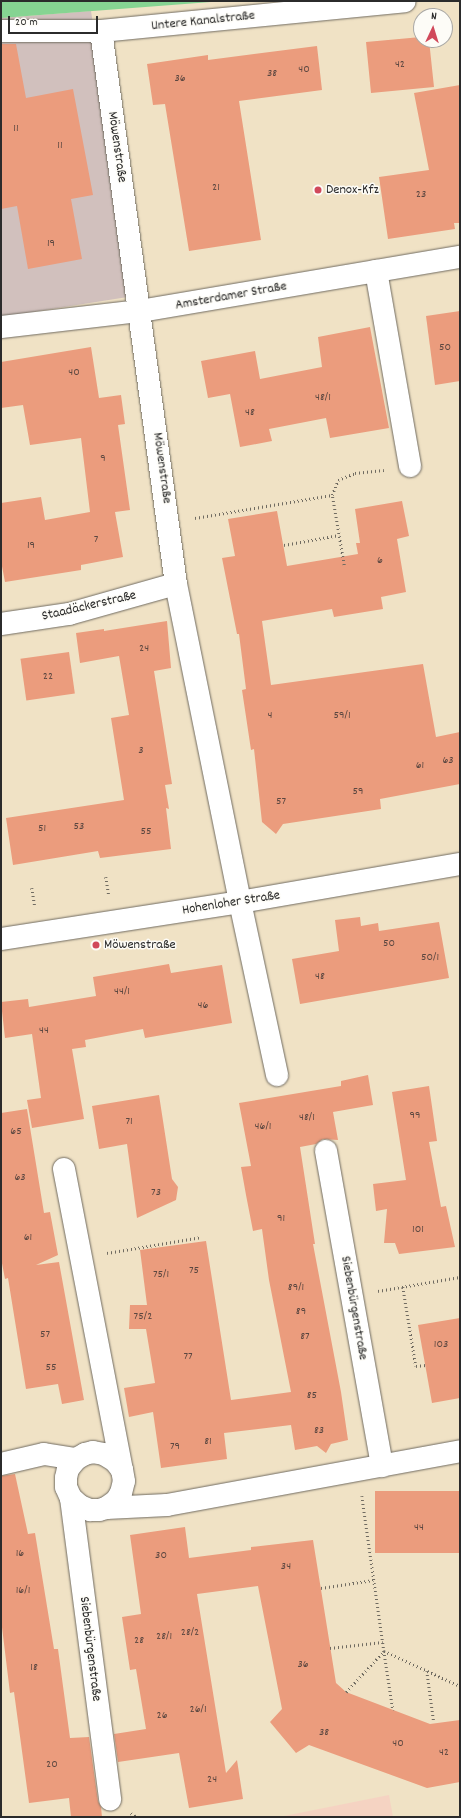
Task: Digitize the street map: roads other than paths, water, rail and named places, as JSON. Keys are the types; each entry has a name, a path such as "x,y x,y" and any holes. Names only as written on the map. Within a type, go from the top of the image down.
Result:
{"street":[{"name":"Untere Kanalstraße","path":"1,31 101,31 405,1"},
{"name":"Möwenstraße","path":"101,31 169,522 176,584 240,902 277,1076"},
{"name":"Amsterdamer Straße","path":"1,327 140,311 460,257"},
{"path":"376,271 410,466"},
{"name":"Staadäckerstraße","path":"1,624 69,614 176,584"},
{"name":"Hohenloher Straße","path":"1,939 240,902 460,864"},
{"name":"Siebenbürgenstraße","path":"326,1150 382,1466"},
{"path":"64,1169 124,1481 121,1493 116,1501 106,1508"},
{"path":"71,1498 80,1506 90,1510 167,1506 460,1451"},
{"path":"1,1464 44,1454 76,1459 93,1452 104,1454 115,1461 122,1470"},
{"name":"Siebenbürgenstraße","path":"76,1459 68,1469 66,1487 71,1498 110,1799"}],"place":[{"name":"Denox-Kfz","path":"318,190"},
{"name":"Möwenstraße","path":"96,945"}]}
